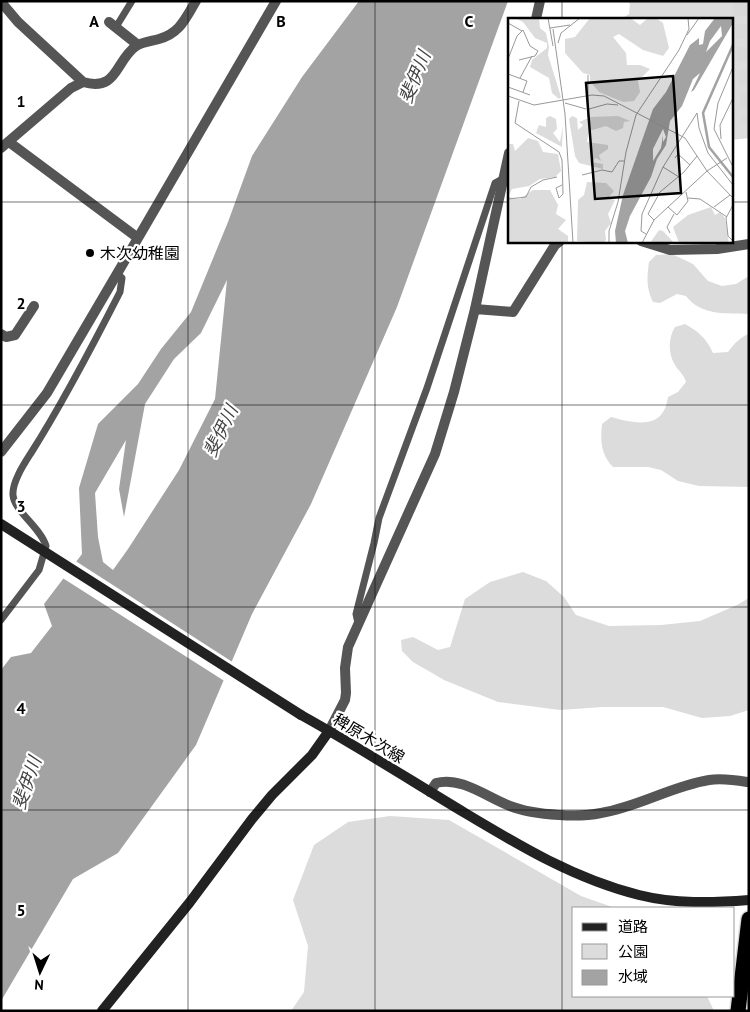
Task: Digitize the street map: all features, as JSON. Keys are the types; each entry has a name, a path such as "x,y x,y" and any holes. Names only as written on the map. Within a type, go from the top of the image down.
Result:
{"highway":[{"path":"738,1011 749,919"}],"main road":[{"name":"稗原木次線","path":"1,524 301,715 544,859 575,874 640,896 710,904 749,900"},
{"path":"102,1011 190,902 272,795 312,755 329,731"}],"street":[{"path":"1,2 18,22 83,82 97,84 106,82 138,45 174,33 196,1"},
{"path":"1,452 48,393 276,1"},
{"path":"536,18 540,1"},
{"path":"112,24 138,45"},
{"path":"83,82 71,88 5,145 138,238"},
{"path":"329,731 345,700 348,647 435,454 454,392 475,308 508,158"},
{"path":"475,308 513,312 559,242"},
{"path":"644,242 670,250 717,249 749,244"},
{"path":"1,334 6,337 15,335 34,306"},
{"path":"430,792 436,783 449,781 513,807 559,815 583,815 621,808 684,786 710,780 727,779 747,782"}],"lane":[{"path":"112,24 132,1"},
{"path":"358,623 356,614 374,543 378,518 427,388 496,182 504,178"},
{"path":"1,620 39,570 46,546 41,535 16,505 13,496 16,482 27,459 63,402 120,292 122,278 118,274"}],"green space":[{"path":"627,1 749,1 749,138 732,140 732,18 623,18 629,14 630,4"},
{"path":"672,254 693,264 708,281 722,286 736,284 749,276 749,314 706,310 699,307 686,296 677,294 660,303 653,302 648,282 649,262 656,255"},
{"path":"685,324 702,336 713,353 728,352 737,341 749,334 749,487 699,486 678,481 661,470 648,467 613,467 604,452 601,441 602,424 611,417 639,422 653,421 664,410 668,397 678,392 686,382 673,361 670,346 671,336 675,327"},
{"path":"523,572 546,581 564,597 576,615 609,626 661,625 700,621 749,598 749,710 730,716 702,718 663,707 603,707 560,710 498,702 444,680 413,662 402,651 401,640 413,637 438,650 450,647 465,599 490,582"},
{"path":"390,816 449,820 581,896 612,907 572,907 572,997 707,997 714,1011 291,1011 304,992 308,946 293,900 314,845 348,822"}],"water":[{"name":"斐伊川","path":"359,1 508,1 397,307 311,504 252,614 196,745 118,853 73,879 1,1001 1,670 11,657 31,653 52,626 44,604 82,554 79,488 98,424 138,384 161,349 191,312 228,222 252,156 302,77","holes":["227,280 215,399 179,470 113,570 103,562 98,537 95,493 126,440 119,489 124,517 145,404 174,359 201,333"]}],"pier":[{"path":"74,560 234,663 226,682 61,577"}],"tunnel":[{"path":"741,1 749,121"}],"place":[{"name":"木次幼稚園","path":"90,253"}]}
